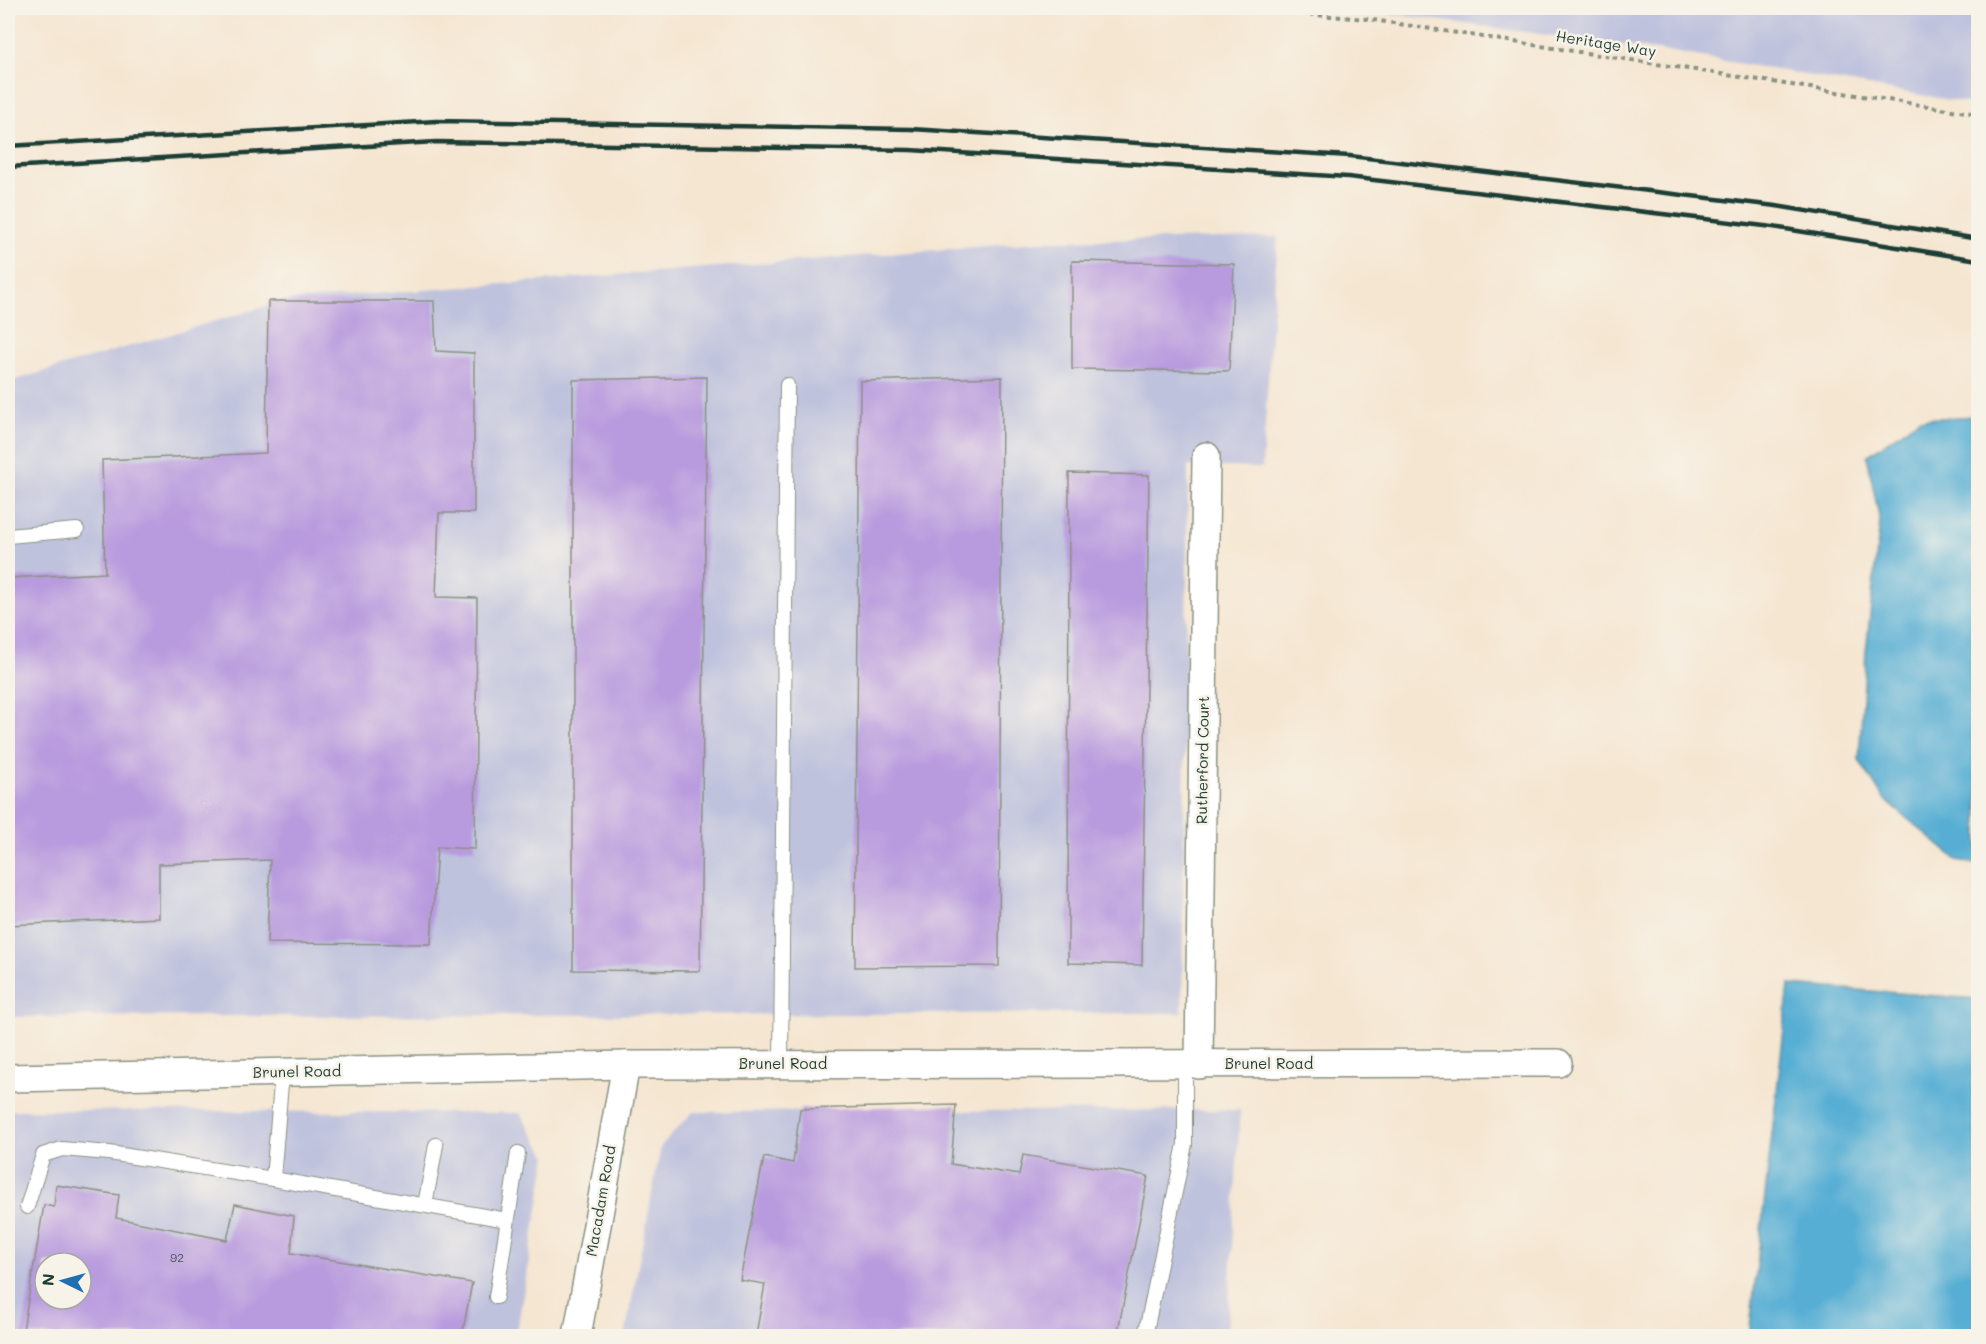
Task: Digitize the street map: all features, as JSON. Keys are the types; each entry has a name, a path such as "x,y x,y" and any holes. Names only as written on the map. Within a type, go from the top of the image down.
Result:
{"street":[{"name":"Rutherford Court","path":"1192,1064 1206,456"},
{"name":"Brunel Road","path":"8,1078 626,1065 1558,1063"},
{"name":"Macadam Road","path":"577,1336 626,1065"}],"lane":[{"path":"781,1064 787,385"},
{"path":"8,536 77,530"},
{"path":"1145,1336 1185,1144 1192,1064"},
{"path":"273,1179 282,1072"},
{"path":"425,1205 436,1145"},
{"path":"27,1207 43,1155 62,1149 109,1153 273,1179 507,1220"},
{"path":"496,1297 518,1153"}],"path":[{"name":"Heritage Way","path":"1229,8 1367,19 1978,114"}],"shaded area":[{"path":"1324,8 1978,8 1978,105 1673,52 1384,13"},
{"path":"1278,237 1262,468 1188,466 1182,1013 8,1017 8,382 284,301 1050,241"},
{"path":"8,1110 520,1113 547,1156 516,1336 8,1336"},
{"path":"1240,1110 1227,1336 625,1336 661,1146 693,1112"}],"water":[{"path":"1976,416 1978,420 1978,864 1957,860 1884,799 1859,760 1866,652 1880,522 1867,456 1920,419"},
{"path":"1789,985 1978,999 1978,1336 1749,1336"}],"building":[{"path":"1072,261 1234,264 1229,371 1072,369"},
{"path":"268,301 434,301 436,351 474,353 474,513 439,513 436,597 477,598 475,849 437,847 431,944 267,943 270,860 159,864 159,918 8,925 8,578 105,573 102,460 266,453"},
{"path":"707,377 700,971 573,970 573,380"},
{"path":"1002,377 999,966 855,967 860,381"},
{"path":"1069,473 1149,475 1142,965 1068,963"},
{"path":"956,1105 951,1164 1019,1175 1023,1155 1148,1176 1117,1336 731,1336 732,1332 756,1335 765,1284 740,1280 764,1157 793,1163 800,1109"},
{"path":"56,1185 119,1195 116,1218 227,1240 235,1204 294,1216 291,1253 472,1283 462,1336 22,1336 33,1270 33,1311 93,1311 93,1251 36,1251 44,1205 54,1207"}],"railway":[{"path":"8,146 436,121 911,129 1350,156 1776,206 1978,239"},
{"path":"8,167 436,142 910,150 1348,177 1773,227 1978,260"}]}
